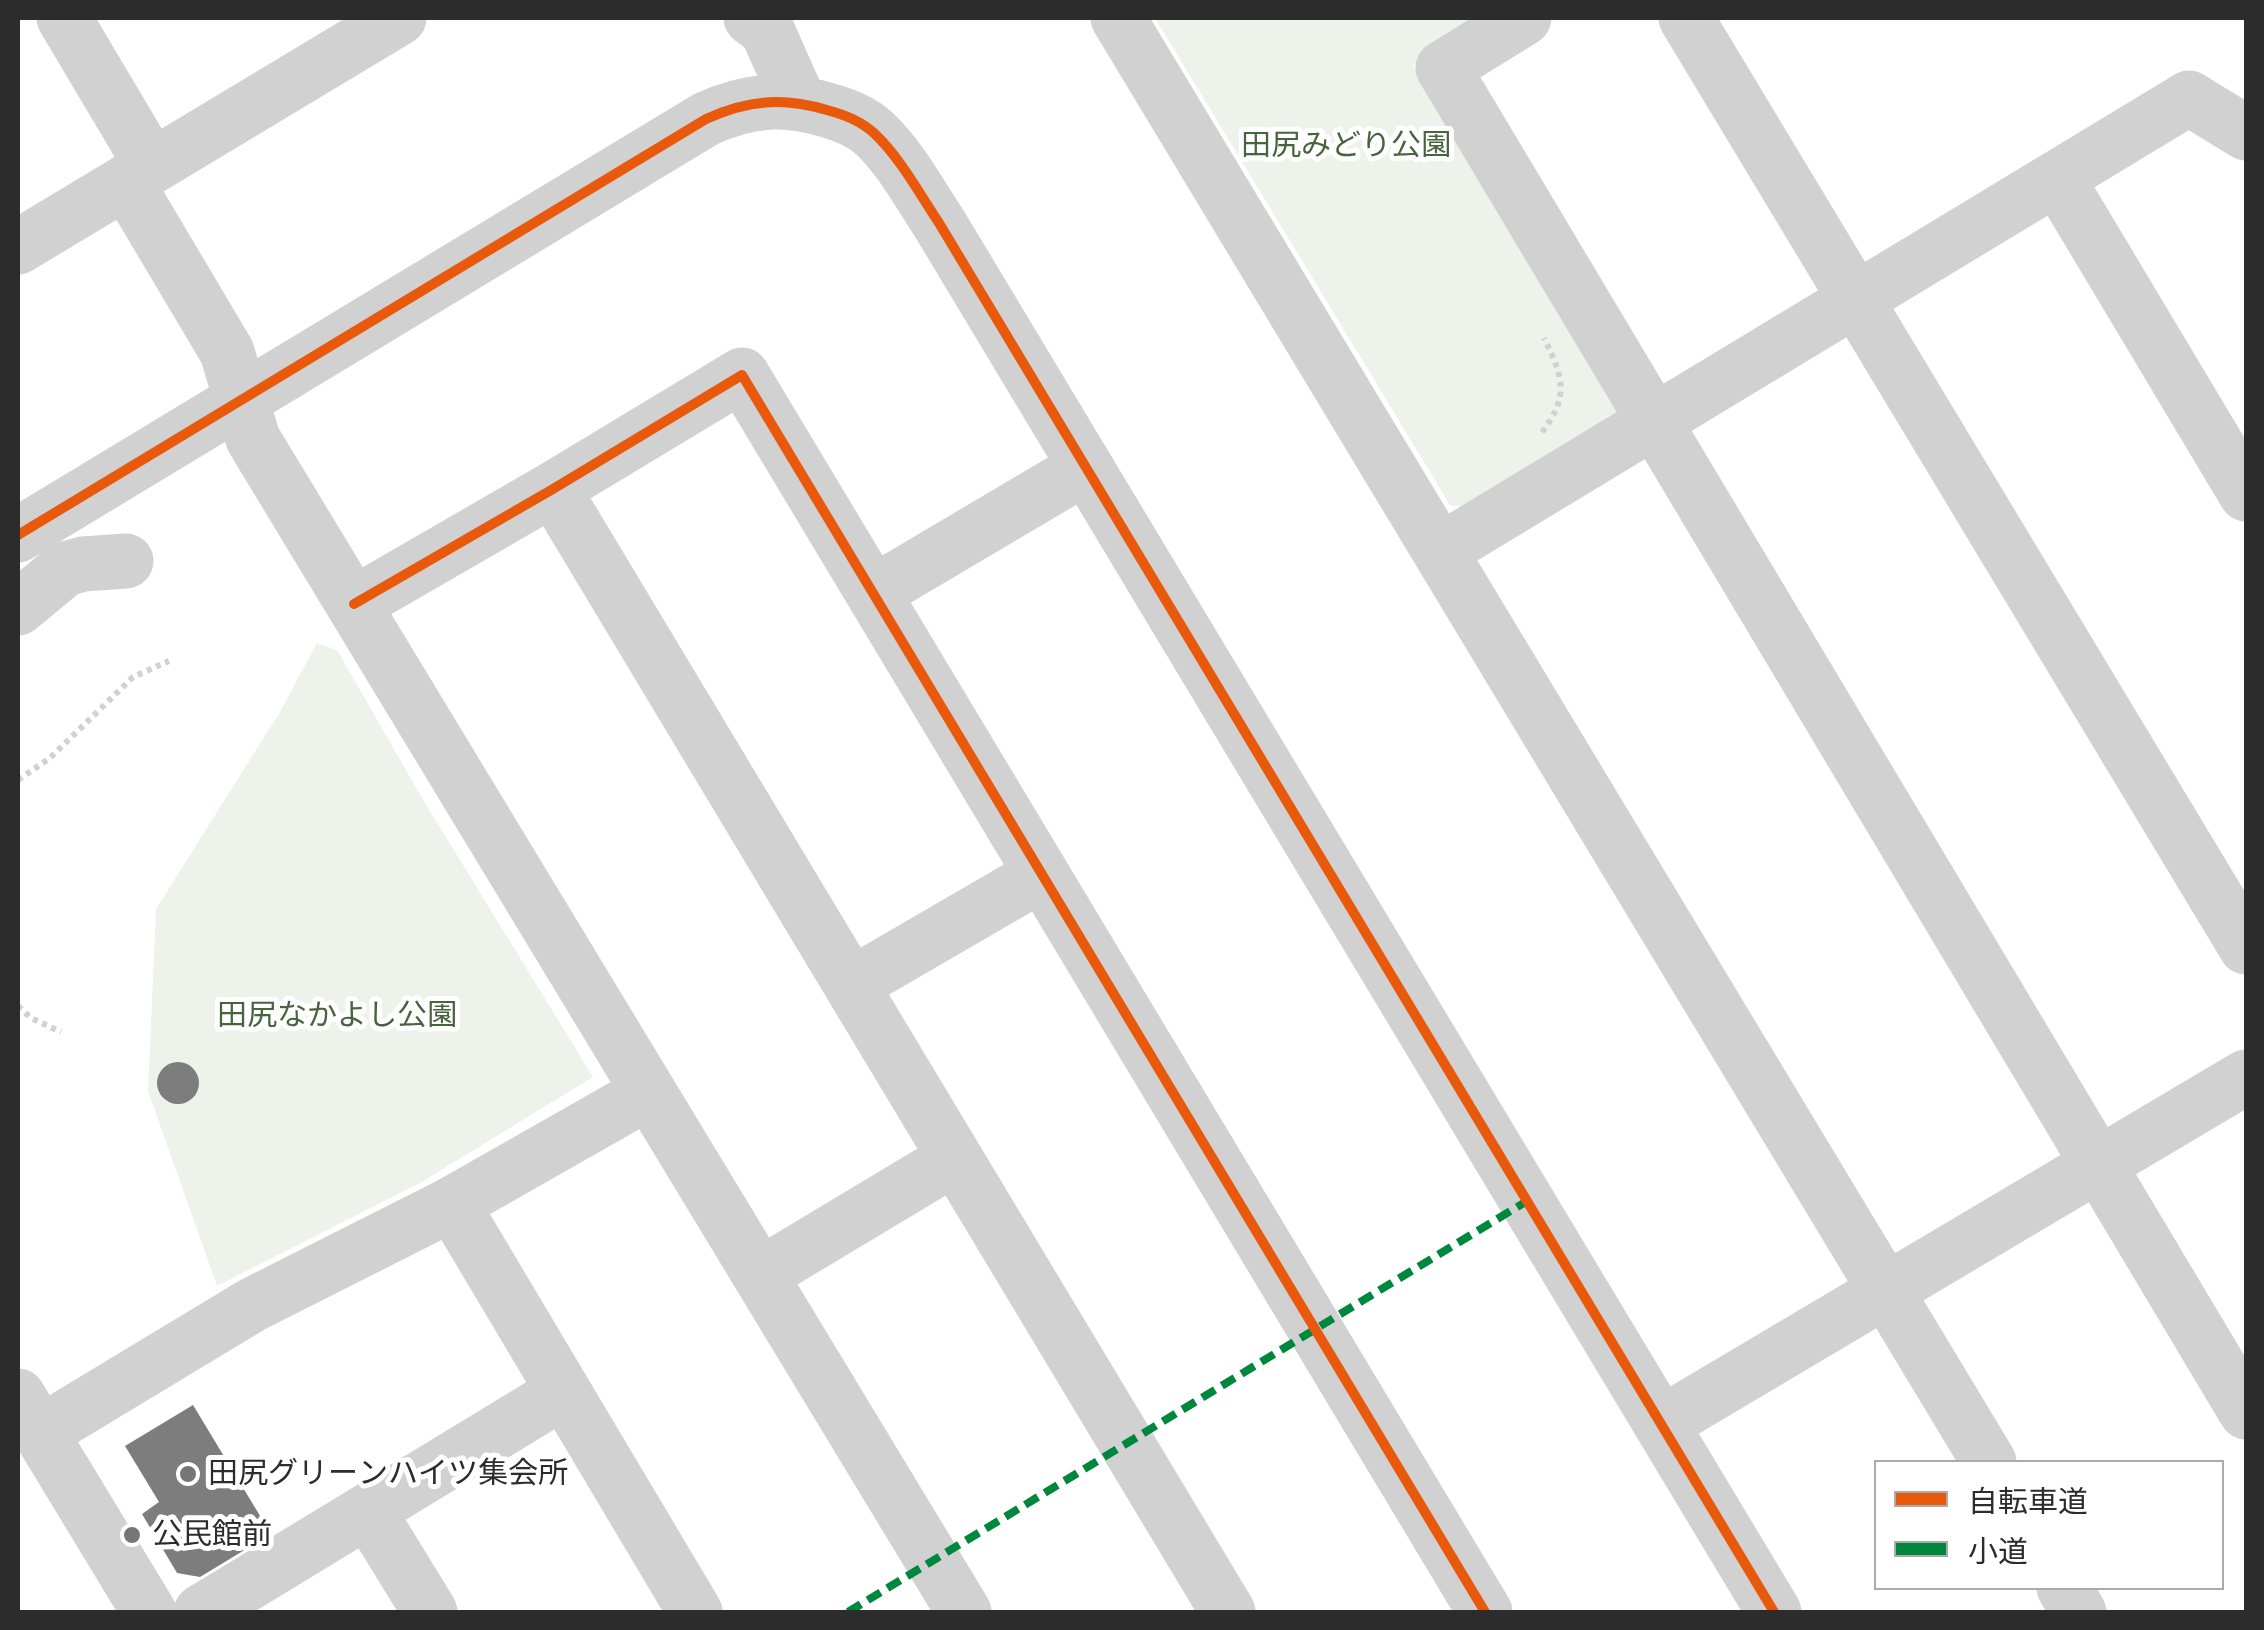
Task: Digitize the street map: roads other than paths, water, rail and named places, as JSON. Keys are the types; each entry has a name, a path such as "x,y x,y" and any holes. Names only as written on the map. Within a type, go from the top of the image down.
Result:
{"street":[{"path":"64,18 227,352 253,439 964,1612"},
{"path":"18,247 139,174 336,33 399,18"},
{"path":"751,18 768,30 799,102"},
{"path":"1118,18 1988,1460"},
{"path":"1524,18 1443,68 2246,1412"},
{"path":"1686,18 2246,947"},
{"path":"1440,551 2189,98 2246,133"},
{"path":"18,608 45,552 242,400 706,119 762,102 799,102 847,115 863,124 895,157 939,223 1774,1612"},
{"path":"2057,178 2246,494"},
{"path":"354,604 742,374 1485,1612"},
{"path":"873,593 1086,468"},
{"path":"553,489 1228,1612"},
{"path":"45,552 83,564 126,561"},
{"path":"852,985 1042,874"},
{"path":"1661,1424 2246,1077"},
{"path":"29,1415 68,1415 252,1305 452,1204 649,1092"},
{"path":"760,1276 955,1158"},
{"path":"452,1204 695,1612"},
{"path":"201,1612 564,1392"},
{"path":"29,1415 148,1612"},
{"path":"368,1511 430,1612"},
{"path":"2065,1590 2079,1612"}],"place":[{"name":"田尻グリーンハイツ集会所","path":"188,1474"},
{"name":"公民館前","path":"132,1535"}],"park label":[{"name":"田尻みどり公園","path":"1346,146"},
{"name":"田尻なかよし公園","path":"337,1016"}]}
